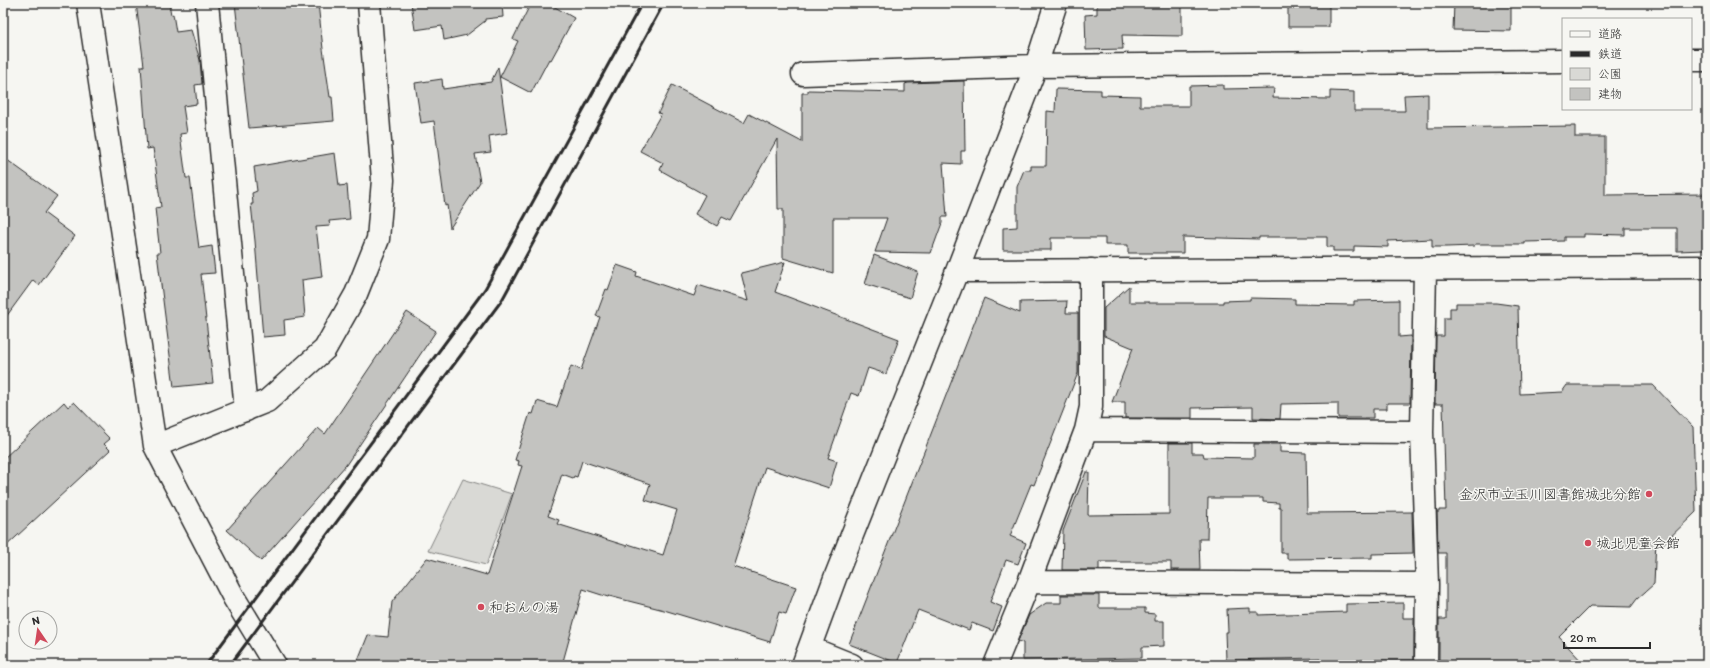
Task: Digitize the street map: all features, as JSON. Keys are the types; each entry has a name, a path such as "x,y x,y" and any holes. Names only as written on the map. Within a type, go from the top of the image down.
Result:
{"street":[{"path":"88,3 155,446 234,598 275,665"},
{"path":"207,3 246,410"},
{"path":"155,446 267,401 325,349 356,294 378,239 383,180 369,3"},
{"path":"852,665 807,656 835,578 957,271 1036,66 1056,3"},
{"path":"1692,60 1707,60"},
{"path":"803,74 1036,66 1562,61"},
{"path":"957,271 1707,267"},
{"path":"1425,269 1422,432 1427,584 1426,665"},
{"path":"995,665 1029,582 1086,430 1091,407 1091,270"},
{"path":"1086,430 1422,432"},
{"path":"1029,582 1427,584"}],"green space":[{"path":"463,479 512,494 486,565 428,551"}],"building":[{"path":"136,3 169,3 171,15 173,14 176,32 191,30 200,60 202,84 195,85 197,104 183,106 187,133 180,134 186,178 190,178 199,248 212,246 215,273 201,274 213,383 174,387 157,253 160,253 155,208 161,207 153,148 147,149 141,66 144,66"},
{"path":"235,3 318,3 330,97 332,97 334,121 249,128"},
{"path":"411,3 502,3 503,17 485,19 485,21 467,35 444,40 442,26 415,30"},
{"path":"531,3 548,3 574,18 551,60 549,59 531,93 500,77 518,41 513,39"},
{"path":"1097,3 1182,3 1182,36 1122,35 1123,49 1086,50 1085,15 1097,14"},
{"path":"1288,3 1329,3 1329,27 1288,27"},
{"path":"1454,3 1511,3 1511,31 1453,30"},
{"path":"498,67 507,133 489,136 491,152 475,154 480,182 450,228 447,205 445,206 434,121 421,123 415,83 442,79 443,89 491,82"},
{"path":"964,81 965,151 961,151 961,164 943,163 947,217 942,217 942,223 931,253 875,252 887,218 833,218 833,273 783,258 783,209 778,209 777,139 731,221 722,217 717,226 695,214 705,195 660,170 663,163 640,151 661,114 658,113 672,85 744,123 749,114 802,142 802,93 808,93 808,90 905,92 905,84 908,83"},
{"path":"1223,85 1223,89 1274,88 1273,98 1330,99 1330,91 1354,92 1354,111 1405,111 1404,95 1428,94 1428,128 1575,126 1575,137 1605,137 1605,195 1705,194 1705,250 1677,251 1677,228 1625,228 1625,235 1584,234 1584,237 1564,237 1564,241 1525,242 1525,244 1475,244 1474,246 1432,247 1432,239 1388,241 1388,247 1354,246 1354,251 1333,251 1333,247 1327,247 1327,237 1259,237 1259,239 1183,237 1183,253 1128,253 1128,245 1105,245 1105,238 1051,238 1051,250 1003,250 1003,228 1017,227 1017,187 1024,170 1031,170 1031,166 1046,166 1047,111 1055,112 1056,89 1101,90 1101,95 1140,96 1140,106 1189,106 1189,86"},
{"path":"335,153 339,186 347,185 350,219 329,221 330,226 316,227 322,277 302,280 305,317 284,320 285,335 263,337 251,204 253,204 252,193 257,191 254,167"},
{"path":"3,157 57,196 44,213 75,236 39,285 33,280 3,321"},
{"path":"874,255 918,272 910,298 865,284"},
{"path":"785,262 775,292 899,339 886,374 868,368 859,396 851,393 828,458 837,461 829,488 765,467 733,566 796,587 786,614 779,612 770,642 664,610 609,596 608,597 583,589 562,665 356,665 368,635 388,637 392,602 427,558 487,575 522,466 518,465 519,461 515,460 530,413 533,414 537,401 557,407 571,366 581,370 600,317 596,316 617,265 637,272 636,276 694,296 698,285 748,301 741,273","holes":["582,461 650,484 645,500 677,510 663,555 628,544 627,546 557,524 559,520 548,516 562,474 573,478 574,476 577,477"]},
{"path":"1129,286 1129,302 1223,303 1223,301 1250,300 1250,298 1295,299 1295,304 1354,305 1354,301 1399,300 1399,337 1411,336 1410,403 1387,403 1387,409 1373,409 1373,418 1338,418 1338,403 1281,404 1280,419 1253,418 1253,407 1192,408 1192,418 1125,418 1125,402 1112,402 1133,348 1104,336 1104,308"},
{"path":"984,298 1020,313 1020,302 1067,301 1066,313 1078,313 1078,373 1034,485 1031,484 1010,536 1026,543 1018,564 1006,560 990,602 1002,607 993,631 972,623 969,630 918,610 897,663 849,644"},
{"path":"1456,303 1496,303 1518,306 1520,394 1562,392 1567,385 1653,385 1693,427 1696,512 1662,545 1656,539 1654,584 1637,599 1631,607 1590,606 1559,637 1585,665 1514,665 1514,663 1447,664 1447,660 1439,660 1439,619 1446,619 1446,553 1438,553 1437,512 1439,512 1439,510 1446,510 1443,404 1435,404 1436,336 1444,336 1444,318 1450,318 1450,308 1456,308"},
{"path":"407,312 436,331 346,465 261,561 227,530 318,428 325,434"},
{"path":"64,402 68,407 74,402 110,439 104,444 110,450 3,549 3,459"},
{"path":"1169,443 1192,443 1192,453 1203,453 1204,457 1254,458 1254,444 1280,444 1280,452 1306,453 1307,513 1412,512 1413,553 1372,554 1372,558 1287,559 1287,553 1281,553 1281,508 1279,508 1279,503 1263,502 1263,498 1208,498 1207,539 1199,539 1200,570 1171,570 1171,562 1099,562 1099,570 1062,570 1063,531 1086,472 1089,472 1088,515 1169,514"},
{"path":"1061,595 1099,595 1099,608 1145,608 1145,613 1155,614 1155,621 1164,621 1164,646 1142,647 1142,658 1023,660 1023,643 1018,641 1029,615 1046,603 1061,603"},
{"path":"1403,603 1403,618 1414,618 1414,660 1361,660 1361,665 1320,665 1320,658 1226,660 1225,632 1228,632 1227,609 1250,608 1250,612 1258,612 1258,615 1346,612 1346,604"}],"railway":[{"path":"206,665 485,289 642,3"},
{"path":"230,665 502,300 664,3"}],"place":[{"name":"金沢市立玉川図書館城北分館","path":"1649,494"},
{"name":"城北児童会館","path":"1588,543"},
{"name":"和おんの湯","path":"481,607"}]}
